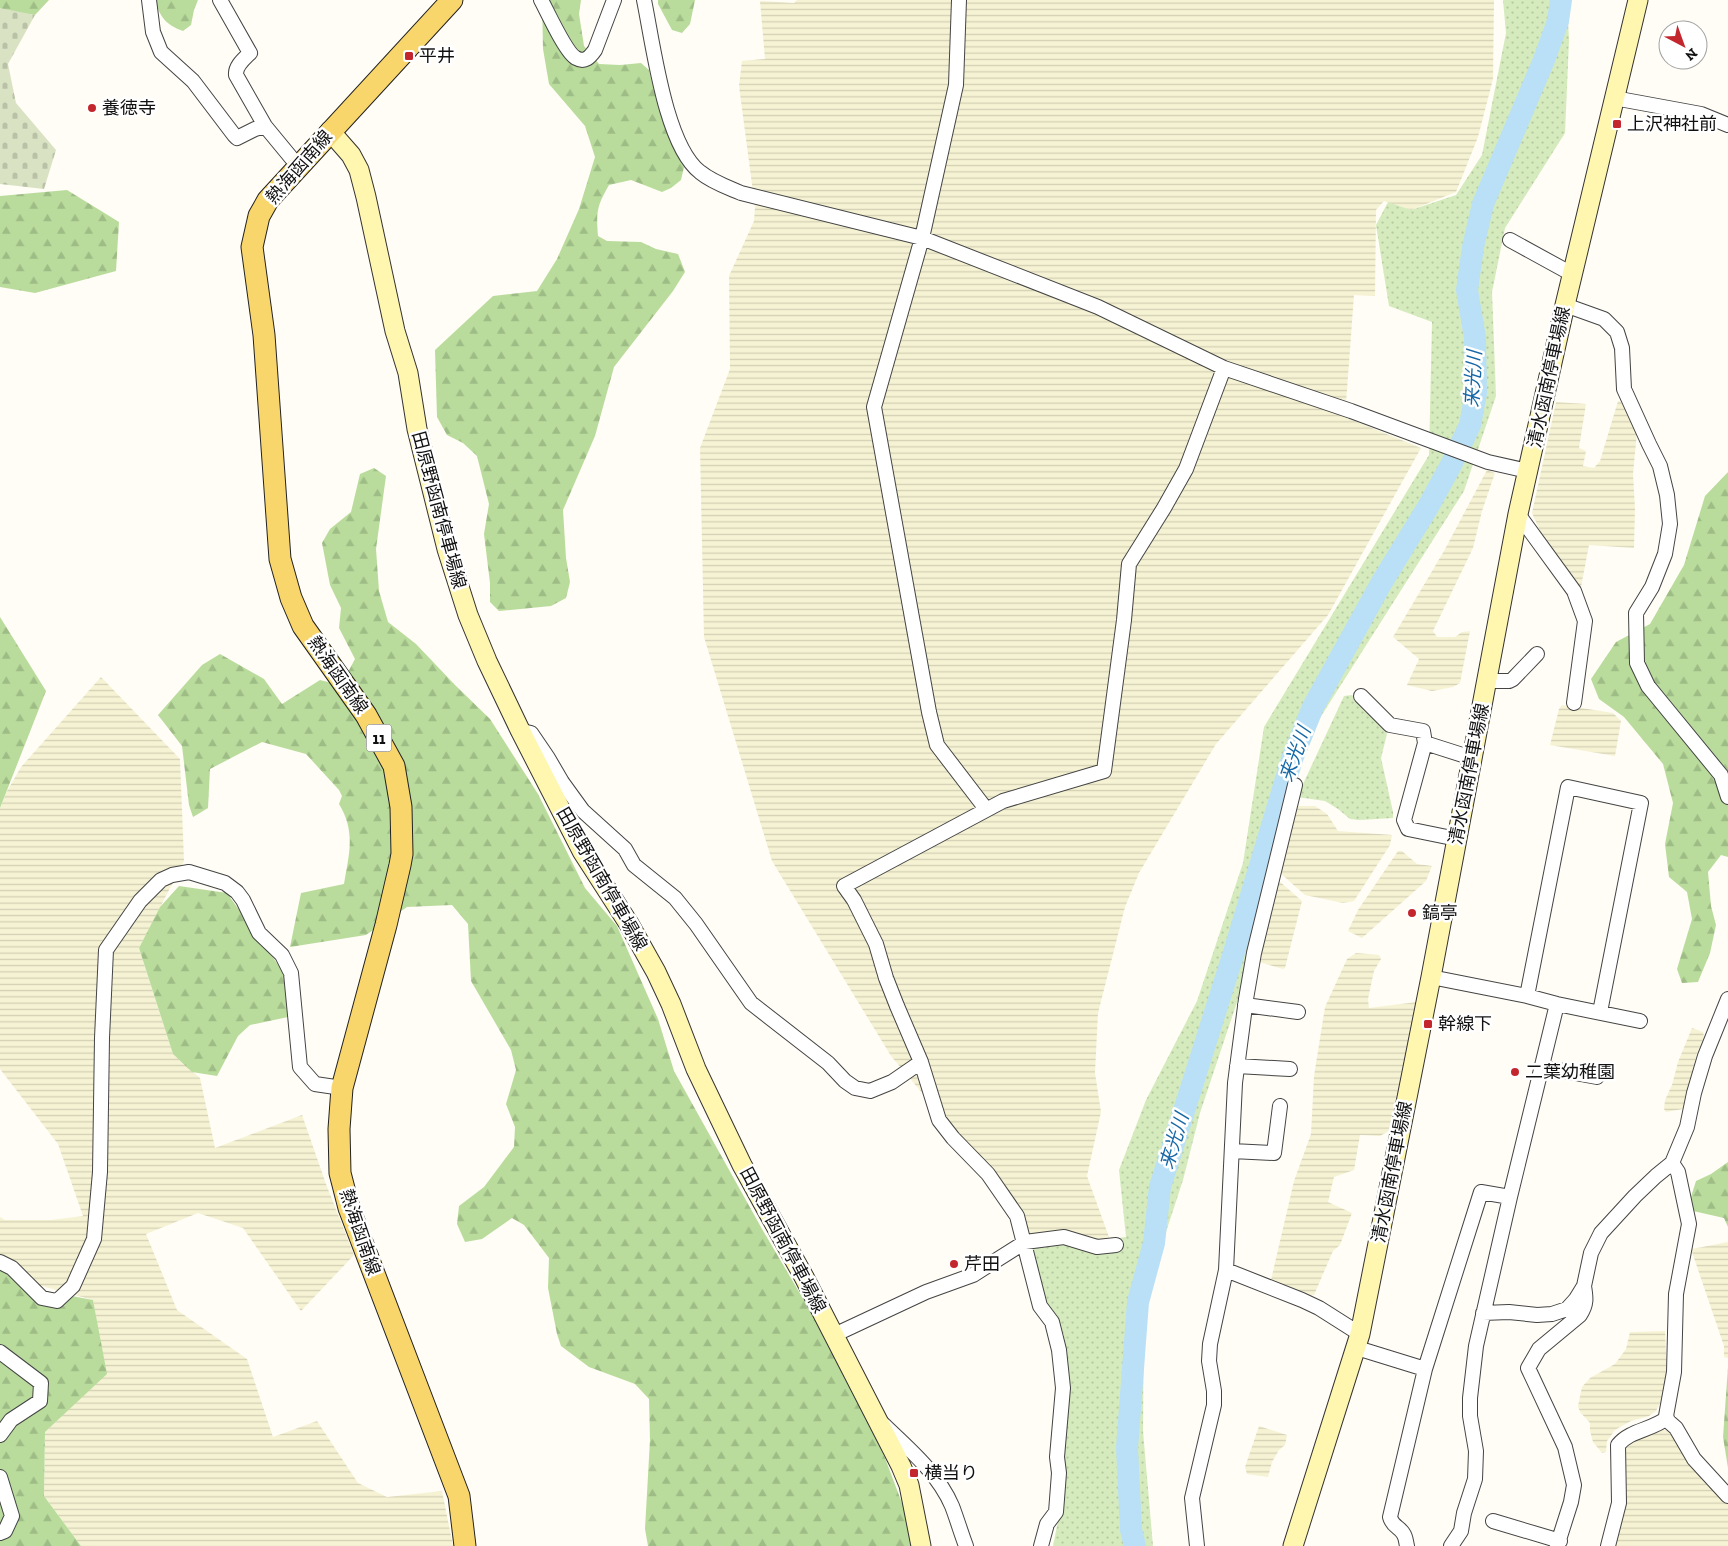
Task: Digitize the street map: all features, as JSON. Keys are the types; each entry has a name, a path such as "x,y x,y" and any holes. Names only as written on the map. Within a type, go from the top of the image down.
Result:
{"main road":[{"name":"熱海函南線","path":"452,0 268,200 259,216 252,246 264,335 280,559 291,598 303,626 366,715 394,766 401,807 401,859 386,925 342,1088 340,1173 349,1208 456,1487 459,1496 465,1546"},
{"name":"清水函南停車場線","path":"1293,1546 1358,1341 1431,977 1518,514 1572,274 1638,0"},
{"name":"田原野函南停車場線","path":"330,131 351,155 366,196 395,331 408,373 417,430 447,549 468,615 501,692 520,730 582,851 629,924 656,972 671,1004 696,1069 742,1165 834,1335 901,1466 909,1485 921,1546"}],"street":[{"path":"149,0 152,32 161,52 193,81 234,135 237,138 265,126"},
{"path":"220,0 250,53 238,66 236,75 265,126 298,166"},
{"path":"542,0 568,50 575,58 585,60 595,50 614,0"},
{"path":"644,0 655,57 672,122 683,152 699,172 714,181 741,193 922,238 1098,307 1224,368 1350,411 1488,462 1528,470"},
{"path":"959,0 956,85 922,238 874,407 929,712 938,745 986,810"},
{"path":"1614,98 1700,114 1728,125"},
{"path":"1510,240 1572,274"},
{"path":"1565,305 1604,319 1618,332 1622,348 1624,389 1660,466 1665,488 1670,524 1666,554 1652,587 1636,613 1637,663 1648,686 1721,775 1728,797"},
{"path":"1041,1546 1047,1524 1056,1512 1059,1473 1057,1457 1063,1388 1059,1350 1052,1322 1040,1306 1017,1216 988,1174 953,1138 939,1120 921,1062 896,1006 876,944 854,900 844,886 1003,801 1104,771 1124,620 1129,564 1186,469 1224,368"},
{"path":"1518,514 1574,591 1585,621 1574,703"},
{"path":"1486,681 1509,681 1514,679 1537,654"},
{"path":"1361,696 1390,725 1423,731 1425,743 1404,820 1408,829 1457,839"},
{"path":"520,730 531,734 583,811 626,849 634,865 675,898 696,924 751,1003 828,1063 845,1081 855,1088 870,1091 892,1082 921,1062"},
{"path":"1425,743 1472,758"},
{"path":"1197,1546 1192,1498 1214,1405 1214,1391 1208,1361 1226,1270 1237,1066 1254,953 1295,785"},
{"path":"1527,996 1568,788 1641,803 1600,1012"},
{"path":"0,1262 12,1268 42,1298 57,1300 73,1286 94,1239 100,1172 102,1020 106,950 140,901 154,885 166,877 183,872 200,874 225,883 237,892 243,900 259,933 282,955 291,973 300,1067 315,1084 342,1088"},
{"path":"1431,977 1640,1020"},
{"path":"1483,1313 1552,1314 1567,1309 1576,1299 1584,1286 1591,1253 1601,1233 1635,1196 1672,1163 1687,1127 1694,1093 1705,1056 1728,999"},
{"path":"1451,1546 1461,1531 1474,1479 1476,1451 1470,1416 1470,1398 1476,1346 1557,1004"},
{"path":"1245,1005 1298,1012"},
{"path":"1237,1066 1290,1069"},
{"path":"1542,1066 1596,1077"},
{"path":"1232,1151 1274,1153 1280,1106"},
{"path":"1608,1546 1619,1503 1618,1445 1623,1438 1661,1423 1667,1418 1674,1372 1676,1294 1689,1224 1678,1172 1672,1163"},
{"path":"1407,1546 1402,1531 1391,1522 1390,1517 1425,1370 1481,1192 1510,1198"},
{"path":"834,1335 926,1292 973,1275 1025,1242 1064,1237 1096,1246 1116,1245"},
{"path":"1226,1270 1319,1308 1358,1341 1425,1370"},
{"path":"1493,1521 1558,1543 1571,1502 1574,1485 1564,1447 1528,1368 1539,1349 1585,1308 1584,1286"},
{"path":"0,1352 41,1383 40,1401 11,1420 0,1435"},
{"path":"1667,1418 1676,1428 1694,1459 1728,1496"},
{"path":"878,1420 921,1462 944,1491 952,1506 966,1546"},
{"path":"0,1477 12,1516 5,1531 0,1533"}],"shaded area":[{"path":"797,0 1494,0 1493,79 1478,137 1456,192 1411,210 1384,201 1376,210 1375,296 1354,295 1345,417 1421,448 1328,615 1216,744 1139,873 1125,907 1098,1013 1095,1073 1101,1112 1087,1176 1109,1237 1091,1241 1028,1237 977,1158 891,1056 772,861 704,637 700,448 730,369 729,276 754,221 755,207 739,86 742,61 765,59 760,1 794,3"},
{"path":"1618,401 1621,402 1637,432 1633,474 1635,509 1634,548 1589,545 1581,587 1578,588 1545,542 1532,513 1556,402 1586,404 1579,448 1586,451 1583,466 1594,468 1600,461"},
{"path":"1487,470 1495,473 1482,511 1473,548 1433,631 1437,637 1455,637 1462,632 1470,631 1460,683 1453,687 1432,691 1407,685 1419,659 1393,637 1444,551"},
{"path":"101,677 180,759 184,861 139,948 173,1054 200,1078 215,1148 302,1115 326,1184 354,1255 301,1311 243,1228 198,1213 146,1234 177,1310 247,1359 273,1437 317,1421 358,1483 387,1497 442,1491 453,1546 81,1546 44,1496 45,1432 106,1374 93,1300 35,1284 0,1262 0,1217 5,1220 51,1220 83,1216 58,1144 0,1069 0,808 21,767"},
{"path":"1562,705 1613,713 1621,721 1615,756 1550,745 1559,709"},
{"path":"1295,806 1315,806 1327,814 1338,831 1392,835 1390,845 1354,901 1343,903 1305,895 1279,872"},
{"path":"1398,851 1402,851 1417,864 1432,866 1426,881 1362,938 1348,931 1358,910"},
{"path":"1279,881 1302,901 1285,968 1283,969 1259,962"},
{"path":"1356,953 1379,955 1381,959 1374,971 1368,999 1369,1008 1417,1002 1389,1131 1380,1136 1360,1135 1354,1170 1334,1177 1328,1202 1352,1213 1340,1245 1333,1251 1314,1295 1309,1296 1271,1280 1294,1181 1311,1134 1314,1076 1325,1007 1347,959"},
{"path":"1692,1028 1703,1032 1704,1037 1697,1053 1683,1109 1666,1112 1664,1109 1665,1100"},
{"path":"1728,1242 1727,1358 1724,1357 1724,1346 1692,1249"},
{"path":"1665,1331 1667,1375 1661,1401 1656,1411 1649,1416 1631,1421 1615,1430 1607,1441 1606,1452 1602,1453 1593,1442 1590,1423 1580,1412 1578,1406 1582,1387 1590,1378 1615,1364 1626,1349 1630,1332"},
{"path":"1259,1426 1287,1435 1285,1445 1279,1450 1272,1462 1268,1477 1247,1474 1245,1467"},
{"path":"1658,1429 1669,1431 1703,1480 1728,1503 1728,1546 1611,1546 1625,1445"}],"green space":[{"path":"0,0 49,0 35,15 0,10"},
{"path":"155,0 198,0 191,25 183,31 172,26 162,16"},
{"path":"542,0 581,0 579,14 584,46 599,64 641,63 649,70 656,98 674,148 684,167 681,180 662,192 631,180 609,185 598,209 598,236 607,241 641,242 656,249 678,254 685,272 673,291 614,367 595,436 563,510 566,558 570,582 566,598 551,606 499,611 490,602 490,583 484,534 489,504 477,456 463,443 447,435 437,417 435,350 493,296 537,291 557,259 579,209 595,157 585,126 549,84 543,49"},
{"path":"658,0 695,0 690,24 682,33 672,30 658,4"},
{"path":"1503,0 1567,0 1569,40 1565,133 1505,228 1492,292 1496,396 1464,491 1306,740 1278,836 1257,942 1200,1113 1183,1180 1144,1299 1143,1431 1153,1546 1053,1546 1063,1496 1064,1335 1045,1301 1030,1249 1126,1237 1119,1170 1146,1100 1197,1001 1243,863 1264,727 1429,455 1432,322 1389,306 1376,225 1388,202 1411,210 1456,195 1482,155 1506,33"},
{"path":"0,8 35,15 8,64 16,103 56,150 44,189 0,184"},
{"path":"67,190 119,222 116,271 35,293 0,287 0,196"},
{"path":"374,468 386,476 376,549 379,591 388,622 416,644 490,719 538,794 585,888 617,926 658,1019 674,1071 762,1229 838,1358 885,1458 911,1527 913,1546 648,1546 645,1529 650,1440 649,1399 635,1384 589,1367 561,1346 548,1288 549,1258 524,1225 512,1218 482,1239 465,1242 457,1224 459,1206 484,1187 514,1147 515,1127 506,1104 516,1070 511,1050 471,981 468,924 452,905 407,907 366,935 290,947 301,893 344,884 350,843 348,824 339,804 342,796 339,790 306,754 262,742 210,769 208,808 193,817 189,805 182,746 158,715 202,665 220,654 264,679 282,704 320,680 332,683 347,674 355,659 339,628 341,608 330,585 322,543 330,529 351,512 360,474"},
{"path":"1728,472 1728,857 1721,855 1708,872 1711,906 1716,925 1710,953 1698,982 1682,983 1677,969 1692,919 1687,892 1669,877 1665,844 1673,803 1663,764 1624,717 1599,699 1591,679 1616,642 1650,624 1684,565 1705,496"},
{"path":"0,617 46,691 0,808"},
{"path":"1352,695 1364,711 1381,722 1387,734 1381,758 1393,818 1350,819 1325,801 1297,797 1344,696"},
{"path":"179,886 227,893 289,980 288,1017 250,1025 238,1036 217,1076 192,1072 173,1054 139,948 160,907"},
{"path":"1728,1162 1728,1227 1724,1218 1693,1211 1690,1200 1696,1181 1711,1174"},
{"path":"0,1261 45,1291 93,1300 107,1374 45,1432 44,1496 81,1546 0,1546"},
{"path":"1728,1367 1728,1468 1723,1437"}],"waterway":[{"name":"来光川","path":"1135,1546 1131,1530 1127,1448 1138,1302 1154,1243 1160,1187 1235,949 1292,759 1313,707 1382,582 1428,507 1470,425 1476,393 1475,338 1467,290 1473,247 1483,204 1544,60 1558,21 1561,0"}],"place":[{"name":"平井","path":"409,56"},
{"name":"養徳寺","path":"92,108"},
{"name":"上沢神社前","path":"1617,124"},
{"name":"鎬亭","path":"1412,913"},
{"name":"幹線下","path":"1428,1024"},
{"name":"二葉幼稚園","path":"1515,1072"},
{"name":"芹田","path":"954,1264"},
{"name":"横当り","path":"914,1473"}]}
